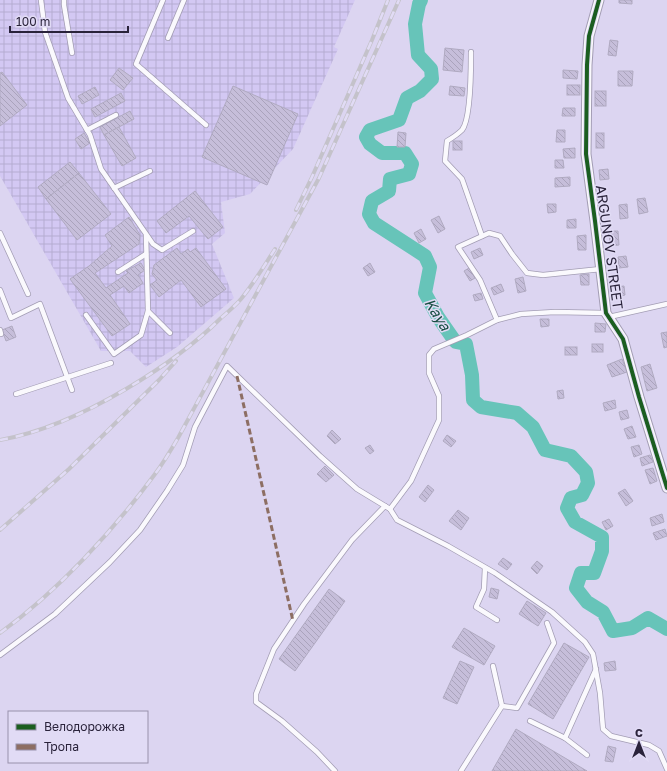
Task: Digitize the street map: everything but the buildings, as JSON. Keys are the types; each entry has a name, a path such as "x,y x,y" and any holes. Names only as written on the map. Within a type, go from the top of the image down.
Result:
{"street":[{"name":"ARGUNOV STREET","path":"599,0 589,36 586,65 586,154 596,221 601,269 608,315 623,339 667,488"}],"lane":[{"path":"41,0 45,32 68,98 90,135 101,169 154,244 162,250 193,231"},
{"path":"64,0 72,53"},
{"path":"163,0 136,64 206,125"},
{"path":"168,38 184,0"},
{"path":"471,52 471,79 468,115 463,129 447,141 445,161 462,179 482,236"},
{"path":"87,130 116,115"},
{"path":"114,188 150,171"},
{"path":"0,233 28,294"},
{"path":"86,315 114,354 141,335 148,311 146,233"},
{"path":"496,320 480,280 458,247 489,233 500,236 527,273 543,275 601,269"},
{"path":"118,272 146,254"},
{"path":"0,290 11,318 40,304 72,390"},
{"path":"390,509 411,481 439,420 439,396 430,373 429,355 434,349 467,335 496,320 521,314 555,312 608,315 667,304"},
{"path":"148,311 170,333"},
{"path":"16,394 111,363"},
{"path":"0,655 55,614 110,562 140,530 183,465 195,427 228,366 320,456 357,489 390,509 397,520 448,546 485,568 552,612 585,642 593,654 600,693 603,729 611,736 649,745 659,751 667,769"},
{"path":"335,771 317,752 282,721 256,702 256,694 274,649 304,604 352,540 384,506"},
{"path":"485,568 484,589 476,607 497,620"},
{"path":"502,706 518,708 554,643 547,623"},
{"path":"461,771 502,706 493,666"},
{"path":"565,738 596,669"},
{"path":"530,722 565,738 587,755"}],"shaded area":[{"path":"0,0 355,0 334,47 338,49 293,149 250,194 221,202 225,233 212,244 234,298 177,347 146,367 130,351 101,351 0,176"}],"waterway":[{"name":"Kaya","path":"421,0 415,24 418,55 431,69 432,79 420,91 407,98 399,120 370,130 366,137 370,144 382,153 405,153 412,164 409,174 390,179 389,191 372,201 369,214 374,223 425,256 430,267 425,293 438,317 454,340 456,342 466,344 472,375 473,400 481,407 517,413 533,427 545,450 571,456 586,472 588,483 582,495 571,498 567,508 575,522 602,537 602,551 594,573 581,573 576,588 587,602 603,612 613,631 632,628 648,618 667,629"}],"railway":[{"path":"296,210 312,177 388,0"},
{"path":"0,633 43,598 84,559 139,495 167,456 319,178 399,0"},
{"path":"0,440 33,432 81,413 126,389 164,365 199,338 241,299 275,249"},
{"path":"0,530 69,469 159,380 176,361"}],"marked path":[{"path":"237,376 293,621"}],"cycle path":[{"path":"599,0 589,36 587,65 586,154 606,313 623,339 667,488"}]}
